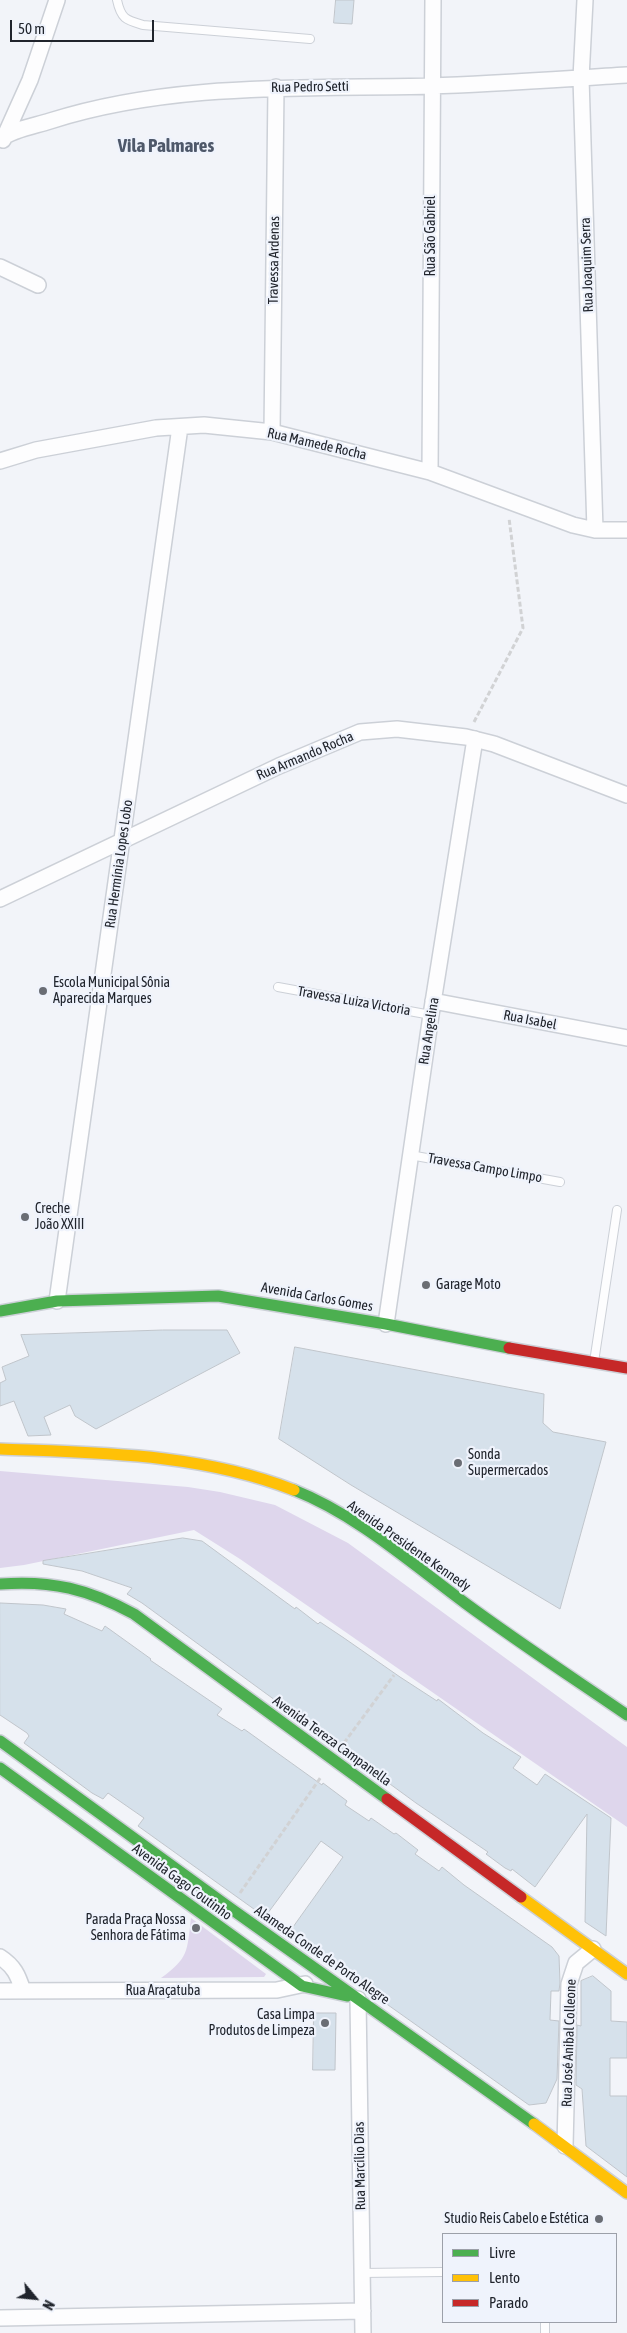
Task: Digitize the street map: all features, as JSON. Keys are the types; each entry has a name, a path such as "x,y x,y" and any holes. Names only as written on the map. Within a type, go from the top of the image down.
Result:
{"main road":[{"name":"Avenida Carlos Gomes","path":"0,1311 57,1301 218,1296 386,1324 496,1346 627,1368"},
{"name":"Avenida Presidente Kennedy","path":"0,1449 140,1456 180,1460 241,1472 271,1481 307,1496 364,1529 479,1614 627,1715"},
{"name":"Avenida Tereza Campanella","path":"0,1584 23,1581 56,1583 81,1588 106,1597 134,1614 627,1974"},
{"name":"Alameda Conde de Porto Alegre","path":"0,1741 230,1908 566,2146 627,2193"},
{"name":"Avenida Gago Coutinho","path":"0,1768 302,1986 358,1999"}],"street":[{"path":"2,140 30,80 58,0"},
{"name":"Rua São Gabriel","path":"430,472 433,0"},
{"name":"Rua Joaquim Serra","path":"585,0 581,78 594,530"},
{"name":"Rua Pedro Setti","path":"2,140 64,116 123,102 177,95 276,88 432,86 627,75"},
{"name":"Travessa Ardenas","path":"272,432 276,88"},
{"path":"0,267 38,284"},
{"name":"Rua Mamede Rocha","path":"0,461 36,450 156,428 204,425 272,432 430,472 573,525 594,530 627,530"},
{"name":"Rua Hermínia Lopes Lobo","path":"57,1301 180,427"},
{"name":"Rua Armando Rocha","path":"0,899 279,766 360,732 397,729 470,738 494,744 627,795"},
{"name":"Rua Angelina","path":"386,1324 470,738"},
{"name":"Rua Isabel","path":"432,1008 627,1038"},
{"name":"Rua José Anibal Colleone","path":"566,2146 569,1984 576,1963 593,1949"},
{"path":"0,1956 11,1964 17,1972 23,1991"},
{"name":"Rua Araçatuba","path":"0,1992 277,1990 302,1986 323,1974"},
{"name":"Rua Marcílio Dias","path":"358,1999 363,2333"},
{"path":"0,2318 363,2311"}],"lane":[{"path":"117,0 119,10 126,20 143,25 310,39"},
{"name":"Travessa Luiza Victoria","path":"278,987 432,1008"},
{"name":"Travessa Campo Limpo","path":"410,1155 560,1182"},
{"path":"594,1362 617,1210"},
{"path":"362,2273 442,2272"}],"path":[{"path":"470,738 523,628 507,500"},
{"path":"230,1908 394,1675"}],"shaded area":[{"path":"0,1471 188,1487 220,1492 275,1505 348,1543 627,1747 627,1827 240,1559 194,1530 24,1565 0,1568"},
{"path":"191,1918 266,1974 264,1977 161,1978 177,1965 185,1953"}],"building":[{"path":"336,0 354,0 352,24 334,23"},
{"path":"163,1330 227,1330 240,1353 96,1429 75,1416 70,1405 44,1417 51,1435 28,1436 14,1401 0,1406 0,1383 6,1380 2,1367 29,1356 21,1335"},
{"name":"Sonda Supermercados","path":"295,1347 544,1394 543,1423 553,1432 606,1442 560,1609 351,1485 279,1439"},
{"path":"183,1538 202,1541 295,1609 296,1607 318,1624 320,1622 400,1677 437,1701 438,1699 483,1733 521,1757 513,1768 537,1785 545,1774 611,1818 606,1936 585,1922 587,1814 535,1887 512,1869 511,1871 505,1868 486,1854 488,1852 416,1803 127,1594 132,1588 82,1571 43,1564 43,1561"},
{"path":"0,1603 43,1605 66,1609 64,1614 102,1631 105,1626 150,1660 222,1709 217,1715 242,1731 244,1729 322,1785 323,1783 347,1801 345,1805 369,1821 371,1818 394,1834 396,1833 418,1850 415,1854 439,1871 442,1867 464,1885 552,1947 559,1956 559,1991 551,1991 550,2020 559,2021 557,2079 546,2103 529,2105 288,1934 343,1857 321,1841 265,1917 138,1826 144,1818 108,1793 103,1799 92,1793 24,1743 29,1736 27,1733 0,1715"},
{"path":"593,1976 611,1991 611,2021 627,2022 627,2058 610,2058 610,2096 627,2096 627,2177 586,2146 582,2089 576,2085 577,2025 581,2026 581,1981"},
{"path":"314,2013 336,2013 335,2070 313,2070"}],"traffic: fast":[{"path":"0,1311 57,1301 218,1296 386,1324 509,1348"},
{"path":"294,1490 317,1500 362,1526 525,1646 627,1715"},
{"path":"0,1584 36,1583 69,1588 101,1598 134,1614 387,1799"},
{"path":"0,1741 230,1908 534,2124"},
{"path":"0,1768 302,1986 347,1996"}],"traffic: slow":[{"path":"0,1449 112,1454 186,1462 258,1478 294,1490"},
{"path":"521,1897 627,1974"},
{"path":"534,2124 627,2193"}],"traffic: jam":[{"path":"509,1348 627,1368"},
{"path":"387,1799 521,1897"}],"place":[{"name":"Escola Municipal Sônia Aparecida Marques","path":"43,991"},
{"name":"Creche João XXIII","path":"25,1217"},
{"name":"Garage Moto","path":"426,1285"},
{"name":"Sonda Supermercados","path":"458,1463"},
{"name":"Parada Praça Nossa Senhora de Fátima","path":"196,1928"},
{"name":"Casa Limpa Produtos de Limpeza","path":"325,2023"},
{"name":"Studio Reis Cabelo e Estética","path":"599,2219"}],"district":[{"name":"Vila Palmares","path":"166,146"}]}
